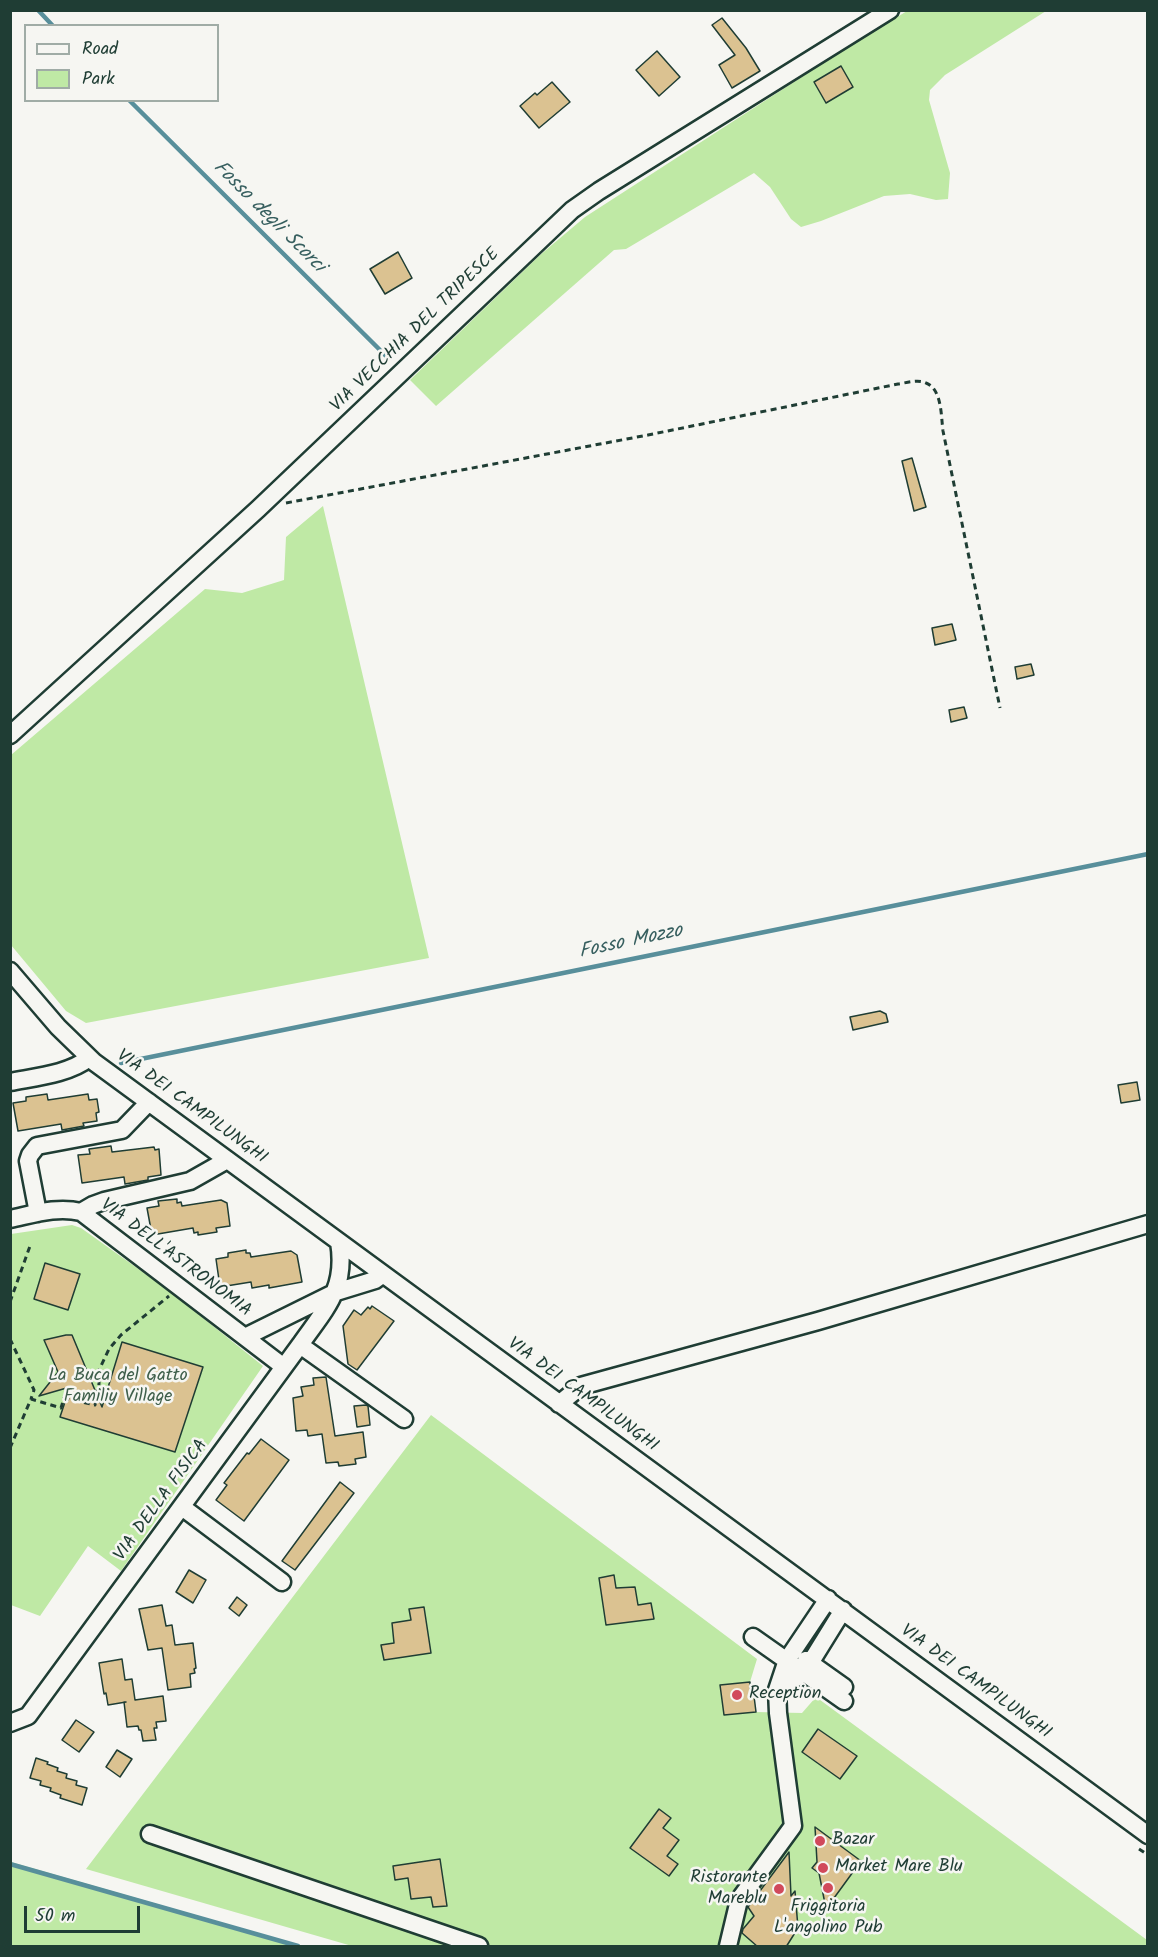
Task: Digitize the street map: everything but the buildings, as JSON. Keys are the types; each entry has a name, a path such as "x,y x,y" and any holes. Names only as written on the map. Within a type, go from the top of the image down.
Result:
{"street":[{"name":"VIA VECCHIA DEL TRIPESCE","path":"10,735 258,509 572,210 890,10"},
{"name":"VIA DEI CAMPILUNGHI","path":"10,970 58,1027 89,1058 1148,1835"},
{"path":"10,1082 61,1071 82,1064 89,1058"},
{"path":"38,1213 28,1161 37,1146 122,1130 149,1102"},
{"path":"81,1212 104,1201 190,1181 227,1160"},
{"name":"VIA DELL'ASTRONOMIA","path":"10,1219 55,1209 81,1212 284,1367"},
{"path":"559,1404 580,1386 818,1321 1148,1224"},
{"name":"VIA DELLA FISICA","path":"10,1723 28,1716 300,1345 336,1292 341,1273 342,1255 339,1242"},
{"path":"336,1292 375,1280 383,1274"},
{"name":"VIA DELL'ASTRONOMIA","path":"245,1337 336,1292"},
{"path":"300,1345 404,1419"},
{"path":"182,1507 282,1582"},
{"path":"728,1947 739,1900 793,1826 777,1690 789,1656 828,1599"},
{"path":"777,1690 799,1678 843,1610"},
{"path":"759,1635 844,1694"},
{"path":"150,1834 479,1947"}],"path":[{"path":"258,509 625,440 898,384 918,381 928,383 937,393 1000,708"},
{"path":"10,1302 30,1246"},
{"path":"31,1399 61,1408 64,1398 94,1405 99,1384 99,1370 109,1349 121,1335 179,1287"},
{"path":"10,1340 34,1390 10,1448"}],"green space":[{"path":"907,11 1046,11 945,75 930,90 929,100 950,173 948,199 936,200 910,194 884,196 801,227 791,219 770,187 754,173 626,249 614,250 436,406 410,380 540,255 585,217"},
{"path":"323,506 429,958 86,1023 66,1011 11,945 11,755 205,589 242,593 284,580 286,537"},
{"name":"La Buca del Gatto Familiy Village","path":"72,1225 81,1228 168,1290 263,1366 121,1571 88,1546 40,1616 11,1605 11,1234"},
{"path":"431,1415 757,1659 750,1682 756,1712 802,1713 816,1697 1147,1940 1147,1946 352,1946 86,1869"},
{"path":"11,1862 303,1946 11,1946"}],"waterway":[{"name":"Fosso degli Scorci","path":"38,10 51,24"},
{"name":"Fosso degli Scorci","path":"131,102 386,356"},
{"name":"Fosso Mozzo","path":"121,1063 1148,854"},
{"path":"10,1864 298,1946"}],"place":[{"name":"Reception","path":"737,1695"},
{"name":"Bazar","path":"820,1841"},
{"name":"Market Mare Blu","path":"823,1868"},
{"name":"Friggitoria L'angolino Pub","path":"828,1888"},
{"name":"Ristorante Mareblu","path":"779,1889"}]}
